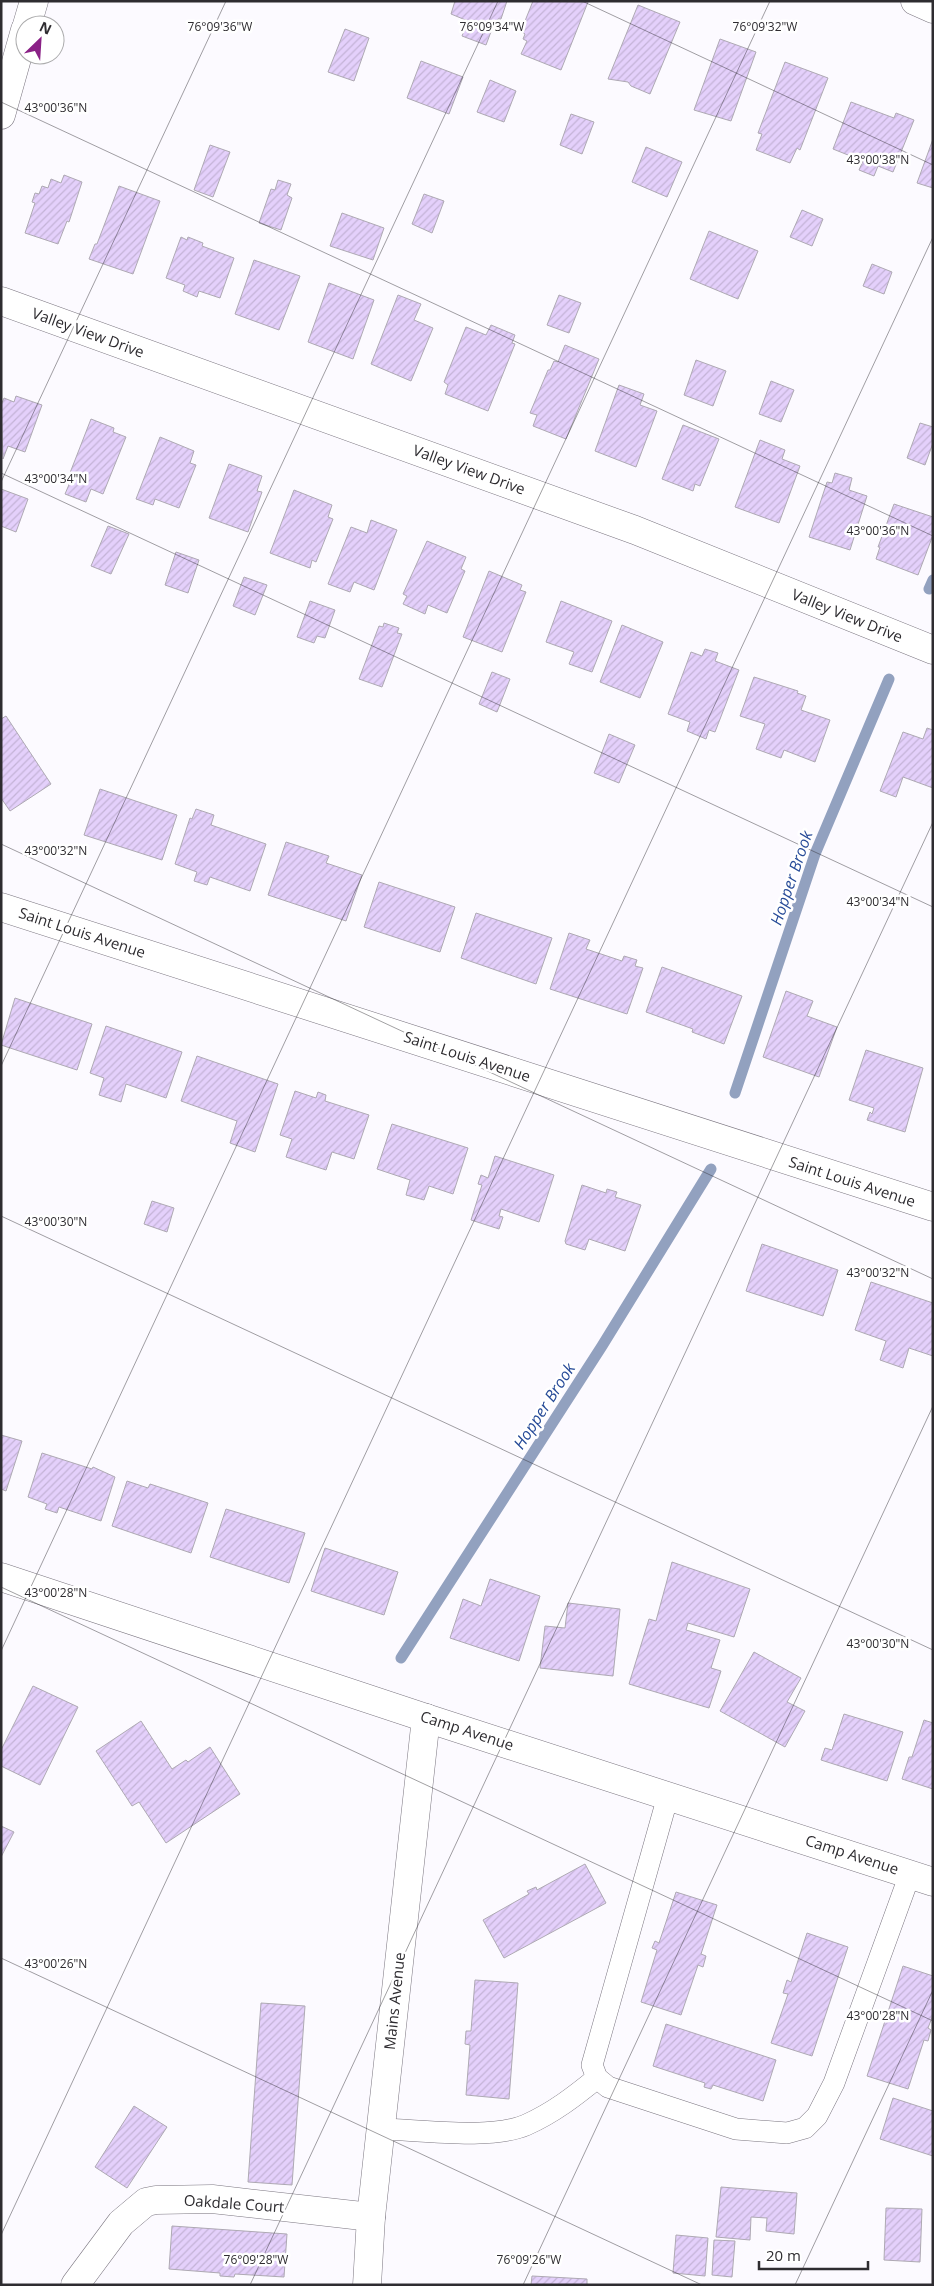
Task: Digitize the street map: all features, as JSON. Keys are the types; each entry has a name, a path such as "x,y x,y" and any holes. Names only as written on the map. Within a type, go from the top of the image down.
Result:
{"street":[{"path":"29,15 34,1"},
{"path":"915,1 933,9"},
{"path":"1,115 15,65"},
{"name":"Valley View Drive","path":"1,301 634,530 933,650"},
{"name":"Saint Louis Avenue","path":"1,907 933,1207"},
{"name":"Camp Avenue","path":"2,1580 921,1878"},
{"name":"Mains Avenue","path":"367,2285 371,2217 426,1718"},
{"name":"Oakdale Court","path":"75,2285 121,2223 146,2202 156,2200 212,2199 371,2217"}],"lane":[{"path":"668,1796 592,2065 597,2078 608,2087 736,2129 787,2133 805,2128 817,2116 834,2083 921,1878"},
{"path":"381,2129 487,2132 525,2126 564,2105 597,2078"}],"building":[{"path":"455,1 507,1 501,19 498,19 494,30 492,29 486,45 462,36 468,21 451,14"},
{"path":"533,1 588,2 561,70 521,54 527,41 523,39 525,34 521,31"},
{"path":"638,5 680,22 650,94 631,86 628,82 608,79"},
{"path":"345,29 369,38 354,81 328,72"},
{"path":"720,39 756,52 731,121 694,110"},
{"path":"421,61 463,77 449,114 407,98"},
{"path":"785,62 828,78 800,150 797,148 790,163 756,150 762,134 758,133"},
{"path":"490,80 516,91 504,122 477,112"},
{"path":"851,102 894,118 896,113 914,120 893,172 878,166 874,176 859,170 863,161 833,149"},
{"path":"571,114 594,122 582,154 560,145"},
{"path":"933,139 933,188 917,183"},
{"path":"210,145 230,152 213,197 194,190"},
{"path":"646,147 682,162 667,197 632,182"},
{"path":"64,175 82,182 69,222 67,221 58,244 25,233 35,203 32,202 35,193 39,194 42,186 48,188 51,179 61,183"},
{"path":"278,180 291,184 287,195 292,198 281,230 259,223 271,189 275,190"},
{"path":"119,186 160,201 133,274 89,259 95,244 97,244"},
{"path":"424,194 444,201 432,233 412,224"},
{"path":"802,210 823,219 812,246 790,237"},
{"path":"342,213 384,228 373,260 330,246"},
{"path":"709,231 758,251 738,299 690,279"},
{"path":"181,237 187,240 188,237 203,243 202,246 234,258 220,298 199,291 197,297 183,291 185,285 166,278"},
{"path":"254,260 300,276 279,330 235,314"},
{"path":"872,264 892,272 884,294 863,286"},
{"path":"329,283 374,300 353,359 308,342"},
{"path":"398,295 421,304 414,320 433,328 411,381 371,364"},
{"path":"559,295 581,303 569,333 547,325"},
{"path":"491,325 515,335 512,343 515,344 488,411 445,394 448,385 444,382 466,327 486,335"},
{"path":"565,345 599,359 566,439 533,426 537,415 530,413 548,370 550,370 554,361 558,362"},
{"path":"696,360 726,371 713,406 684,395"},
{"path":"771,381 794,390 781,422 759,414"},
{"path":"619,385 644,394 640,405 657,411 636,467 595,451"},
{"path":"16,396 42,405 25,452 8,446 3,459 1,405 4,398 14,402"},
{"path":"91,419 114,428 113,432 126,437 103,494 91,489 86,502 65,494 71,480 68,478"},
{"path":"920,423 933,427 933,443 925,465 907,458"},
{"path":"683,425 719,439 700,486 695,484 693,491 662,479"},
{"path":"160,437 194,451 190,463 196,465 179,508 155,499 153,505 136,499"},
{"path":"760,440 785,450 782,459 800,466 779,523 735,507"},
{"path":"229,464 262,476 257,491 262,492 248,532 209,518"},
{"path":"835,473 852,478 849,490 867,496 850,550 809,537 827,482 832,483"},
{"path":"1,489 28,499 16,532 1,526"},
{"path":"294,490 332,505 328,517 333,519 316,562 312,560 310,568 270,553"},
{"path":"894,504 933,517 933,535 918,575 876,559 880,547 878,547"},
{"path":"371,520 397,530 374,590 354,582 350,592 328,584 351,527 367,533"},
{"path":"108,526 129,534 111,574 91,566"},
{"path":"427,541 466,557 461,569 465,571 447,613 428,605 425,614 403,604 407,596 403,594"},
{"path":"176,552 199,560 188,593 165,585"},
{"path":"489,571 522,585 520,590 526,592 502,652 463,637"},
{"path":"244,577 267,585 255,615 233,606"},
{"path":"310,601 335,610 325,638 317,636 314,643 297,637"},
{"path":"561,601 612,621 592,672 569,664 574,652 546,642"},
{"path":"384,623 399,628 397,633 402,634 382,687 359,679 379,626 383,627"},
{"path":"622,625 663,642 640,698 600,682"},
{"path":"705,649 718,653 715,661 739,670 715,732 709,730 706,739 687,731 690,722 668,714 691,652 702,656"},
{"path":"492,672 510,679 497,712 479,704"},
{"path":"754,677 798,691 797,693 806,696 801,710 830,720 815,762 784,750 781,758 756,749 765,724 740,716"},
{"path":"6,716 51,784 10,811 1,798 1,719"},
{"path":"927,728 933,730 933,788 903,777 896,797 880,791 903,732 923,739"},
{"path":"609,734 635,745 619,783 594,773"},
{"path":"100,789 177,815 162,860 84,835"},
{"path":"196,809 214,815 211,825 266,844 250,891 210,877 207,885 194,881 197,872 175,864 190,818 192,819"},
{"path":"286,842 329,856 326,863 362,875 346,921 268,895"},
{"path":"379,882 455,907 440,952 364,927"},
{"path":"476,913 552,938 536,984 461,958"},
{"path":"569,933 590,940 586,949 622,961 624,956 637,960 635,966 643,968 627,1014 550,989"},
{"path":"662,967 742,996 724,1044 692,1032 693,1029 646,1012"},
{"path":"786,991 813,1001 807,1016 837,1027 819,1077 763,1057"},
{"path":"15,998 92,1024 77,1070 1,1045"},
{"path":"106,1026 182,1052 166,1098 126,1084 121,1102 99,1095 104,1078 90,1073"},
{"path":"866,1050 923,1068 905,1132 867,1120 874,1108 849,1100"},
{"path":"197,1056 278,1084 255,1152 230,1143 237,1121 181,1101"},
{"path":"295,1091 316,1098 318,1092 326,1095 325,1101 369,1115 354,1159 332,1152 326,1170 286,1157 292,1139 280,1135"},
{"path":"392,1124 468,1148 453,1194 429,1186 424,1200 406,1195 410,1180 377,1169"},
{"path":"495,1156 554,1175 539,1222 501,1209 499,1216 503,1217 499,1229 471,1220 482,1185 478,1184 481,1175 488,1178"},
{"path":"582,1185 606,1193 607,1189 617,1192 615,1197 641,1205 625,1251 589,1239 585,1250 566,1244 565,1241"},
{"path":"152,1201 174,1208 167,1232 144,1224"},
{"path":"762,1244 838,1270 823,1316 746,1291"},
{"path":"871,1282 933,1303 933,1356 909,1348 903,1368 880,1360 886,1341 855,1330"},
{"path":"1,1435 22,1441 6,1491 1,1489"},
{"path":"42,1453 92,1469 93,1467 115,1477 101,1521 59,1507 57,1513 45,1509 47,1504 28,1497"},
{"path":"127,1481 148,1488 150,1484 208,1503 191,1553 112,1526"},
{"path":"226,1509 305,1533 289,1583 210,1557"},
{"path":"325,1548 398,1572 384,1615 311,1591"},
{"path":"672,1562 750,1589 734,1637 688,1623 686,1630 720,1640 711,1668 721,1671 709,1708 629,1684 649,1619 656,1621"},
{"path":"490,1579 540,1596 519,1661 450,1638 463,1599 481,1606"},
{"path":"568,1603 620,1609 613,1676 540,1668 545,1626 565,1628"},
{"path":"754,1652 801,1678 787,1702 805,1711 785,1747 720,1711"},
{"path":"33,1686 78,1707 40,1785 1,1766 1,1750"},
{"path":"844,1714 903,1732 887,1781 821,1760 825,1748 832,1750"},
{"path":"924,1720 933,1723 933,1789 902,1779 909,1757 912,1757"},
{"path":"141,1721 172,1769 186,1760 188,1762 210,1747 240,1794 166,1843 139,1802 132,1806 96,1751"},
{"path":"1,1826 14,1832 1,1857"},
{"path":"585,1864 606,1903 504,1958 483,1920 529,1894 527,1891 536,1887 537,1890"},
{"path":"676,1892 717,1905 701,1954 706,1956 703,1967 698,1965 681,2015 641,2002 657,1950 652,1948 655,1941 659,1943"},
{"path":"807,1933 848,1947 812,2056 771,2043 788,1994 783,1993 787,1980 791,1982"},
{"path":"903,1966 933,1976 933,2015 928,2028 931,2030 928,2041 924,2040 908,2089 867,2076"},
{"path":"475,1980 518,1983 509,2099 466,2095 470,2045 465,2044 466,2031 471,2031"},
{"path":"261,2003 305,2006 292,2185 248,2182"},
{"path":"666,2024 776,2060 763,2101 713,2085 711,2089 704,2087 705,2083 653,2066"},
{"path":"893,2098 933,2111 933,2156 880,2139"},
{"path":"134,2106 167,2127 127,2188 95,2167"},
{"path":"721,2187 797,2193 794,2234 766,2231 767,2218 751,2217 750,2240 716,2237"},
{"path":"886,2208 922,2209 920,2262 884,2260"},
{"path":"172,2226 287,2234 284,2277 235,2274 234,2277 220,2276 220,2273 169,2269"},
{"path":"676,2235 708,2238 705,2276 673,2273"},
{"path":"714,2240 735,2241 732,2277 712,2275"},
{"path":"532,2276 587,2279 587,2285 531,2285"}],"waterway":[{"name":"Hopper Brook","path":"929,589 933,580"},
{"name":"Hopper Brook","path":"735,1093 815,854 889,679"},
{"name":"Hopper Brook","path":"401,1658 602,1346 711,1169"}]}
